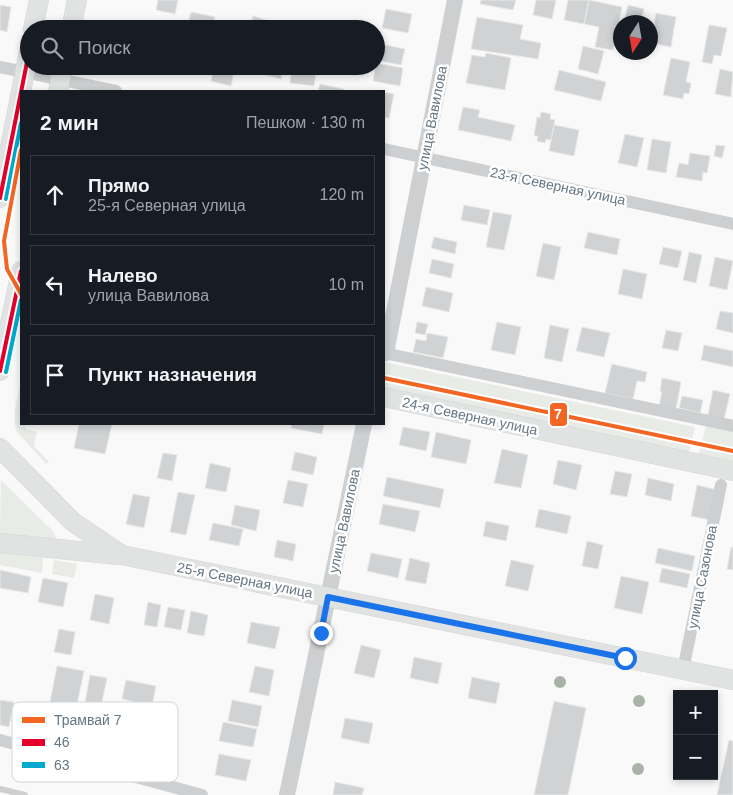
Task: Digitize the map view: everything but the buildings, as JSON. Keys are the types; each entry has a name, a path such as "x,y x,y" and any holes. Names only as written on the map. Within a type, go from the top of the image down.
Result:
{"main road":[{"path":"35,20 39,0"},
{"path":"73,20 77,0"},
{"path":"21,90 24,75"},
{"path":"0,198 20,97"},
{"path":"0,371 20,276"},
{"name":"24-я Северная улица","path":"385,397 733,471"},
{"name":"25-я Северная улица","path":"0,448 73,522 122,555 733,680"},
{"path":"0,543 122,555"}],"street":[{"name":"улица Вавилова","path":"385,353 455,0"},
{"path":"0,67 20,71"},
{"path":"40,75 111,90"},
{"name":"23-я Северная улица","path":"385,149 733,224"},
{"path":"385,353 733,426"},
{"name":"улица Вавилова","path":"287,795 364,425"},
{"name":"улица Сазонова","path":"683,670 720,485"},
{"path":"0,740 12,744"},
{"path":"142,782 176,792 202,795"}],"lane":[{"path":"0,789 25,795"}],"shaded area":[{"path":"385,362 695,427 688,457 385,392"},
{"path":"20,386 20,425 24,425 26,429 37,432 34,446 49,462 46,464 17,432 15,413"},
{"path":"706,425 733,431 733,461 699,454"},
{"path":"1,480 53,531 56,539 25,538 0,534"},
{"path":"0,552 43,558 42,573 0,565"},
{"path":"54,560 77,564 74,578 52,574"}],"tram line":[{"name":"7","path":"20,155 4,241 7,269 20,292"},
{"name":"7","path":"385,378 733,451"}],"transit line":[{"name":"46","path":"21,90 24,75"},
{"name":"46","path":"0,198 20,97"},
{"name":"63","path":"6,199 20,128"},
{"name":"46","path":"0,371 20,276"},
{"name":"63","path":"6,372 20,305"}],"route":[{"path":"321,633 328,597 625,658"}]}
